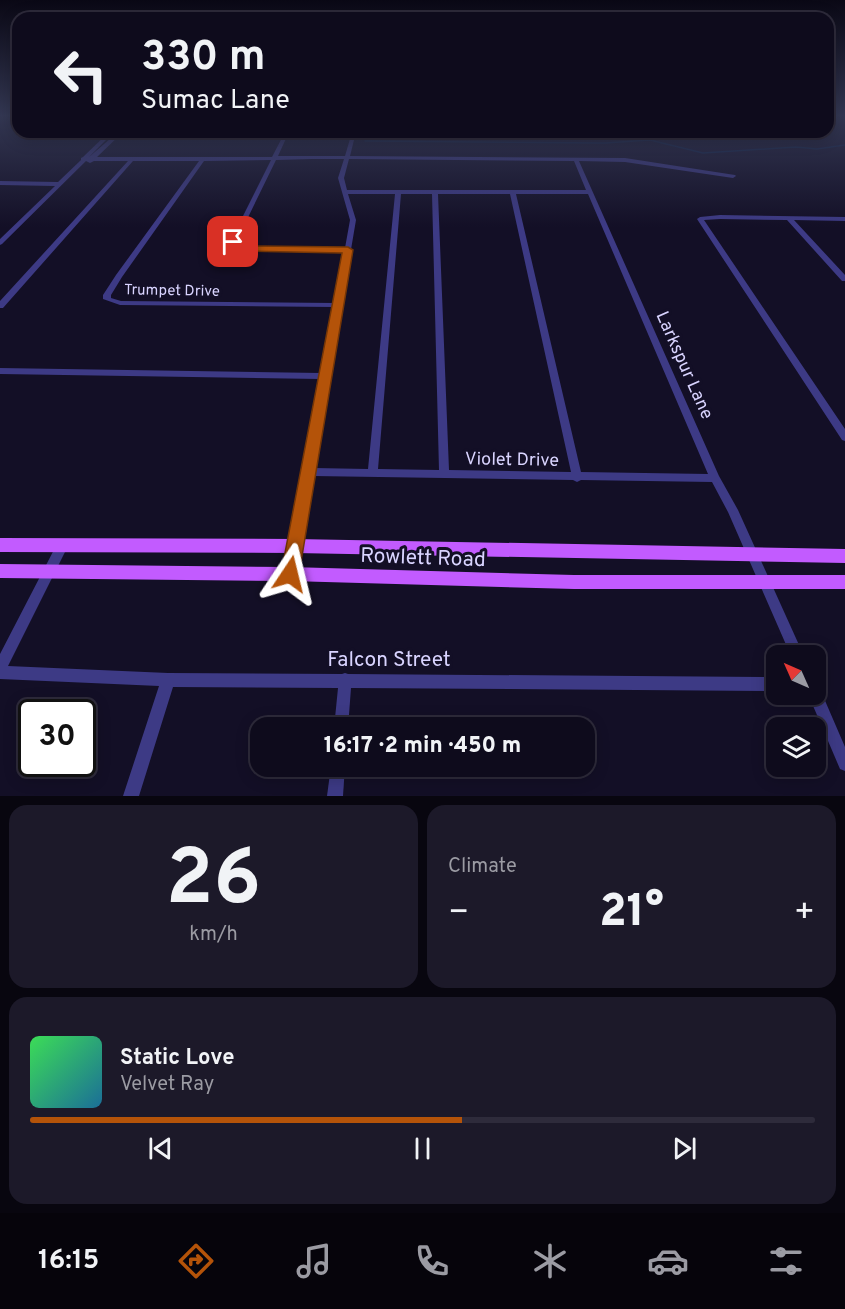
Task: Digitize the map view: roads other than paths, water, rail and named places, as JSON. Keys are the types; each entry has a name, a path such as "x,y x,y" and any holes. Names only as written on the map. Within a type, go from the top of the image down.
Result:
{"main road":[{"name":"Rowlett Road","path":"0,545 295,546 845,556"},
{"name":"Rowlett Road","path":"0,571 290,574 574,582 845,582"}],"street":[{"path":"0,243 90,152"},
{"path":"0,183 60,184 100,152"},
{"path":"277,152 233,242 235,246 243,249 348,250"},
{"path":"290,574 336,305 353,220 351,206 341,178 348,152"},
{"path":"83,159 202,160 346,157 640,161 690,172 733,176"},
{"path":"0,306 132,159"},
{"name":"Trumpet Drive","path":"202,160 119,277 107,295 107,300 120,303 336,305"},
{"name":"Larkspur Lane","path":"576,160 714,478 733,510 793,645"},
{"path":"0,190 8,183"},
{"path":"373,473 398,191"},
{"path":"435,191 444,474"},
{"path":"345,192 590,192"},
{"path":"513,192 578,478"},
{"path":"789,218 845,279"},
{"path":"845,219 700,219 845,437"},
{"path":"0,371 324,376"},
{"name":"Violet Drive","path":"308,472 578,478 714,478"},
{"path":"0,670 62,546"},
{"name":"Falcon Street","path":"0,670 168,680 766,684"},
{"path":"131,796 168,680"},
{"path":"342,717 345,680"},
{"path":"820,705 845,764"},
{"path":"335,796 337,777"}],"waterway":[{"path":"700,152 716,152"}]}
